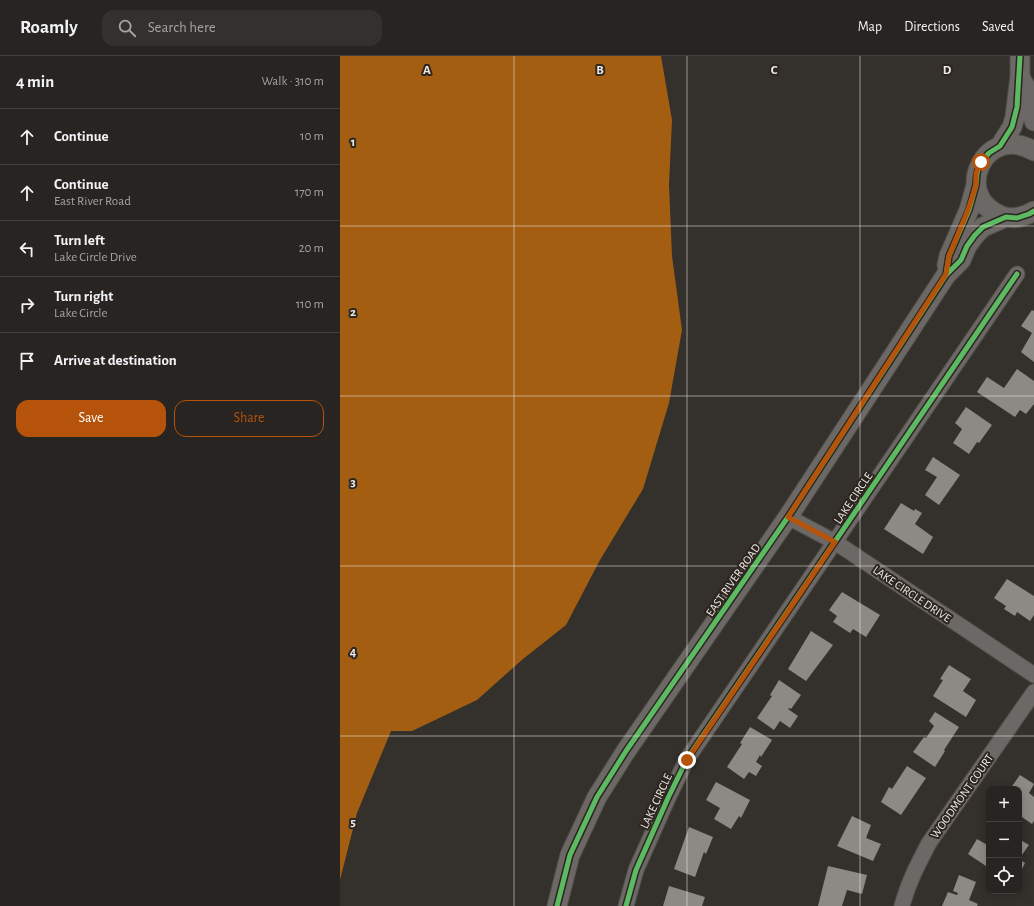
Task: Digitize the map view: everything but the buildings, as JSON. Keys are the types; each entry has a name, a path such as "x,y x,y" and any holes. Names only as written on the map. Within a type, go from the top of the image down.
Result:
{"street":[{"path":"1000,146 1012,127 1015,118 1020,76 1020,56"},
{"path":"1020,76 1028,91 1034,121"},
{"path":"1000,146 1013,144 1025,146 1034,151"},
{"name":"EAST RIVER ROAD","path":"946,274 949,256 968,210 976,185 976,173 981,162 989,153 1000,146"},
{"path":"976,185 979,196 986,206 995,213 1024,215"},
{"name":"EAST RIVER ROAD","path":"557,906 570,855 597,797 626,751 788,517 946,274 961,260 967,246 975,235 984,227 1024,215"},
{"name":"LAKE CIRCLE","path":"626,906 636,870 668,798 687,760 1017,274"},
{"name":"LAKE CIRCLE DRIVE","path":"788,517 835,542 1034,675"},
{"name":"WOODMONT COURT","path":"902,906 907,887 929,844 1034,692"}],"shaded area":[{"path":"340,56 661,56 672,120 669,185 672,256 682,330 669,403 643,489 600,560 566,625 523,659 477,700 412,731 391,731 357,813 340,880"}],"cycle path":[{"path":"946,275 949,256 969,210 976,185 977,173 981,162 989,153 1000,146 1012,127 1017,107 1020,56"},
{"path":"557,906 570,855 597,797 626,751 788,517 946,275 961,260 967,246 983,227 1006,217 1017,218 1034,211"},
{"path":"626,906 636,870 687,759 1017,274"}],"route":[{"path":"687,760 835,542 788,517 946,274 949,256 968,210 976,185 976,173 981,162"}]}
